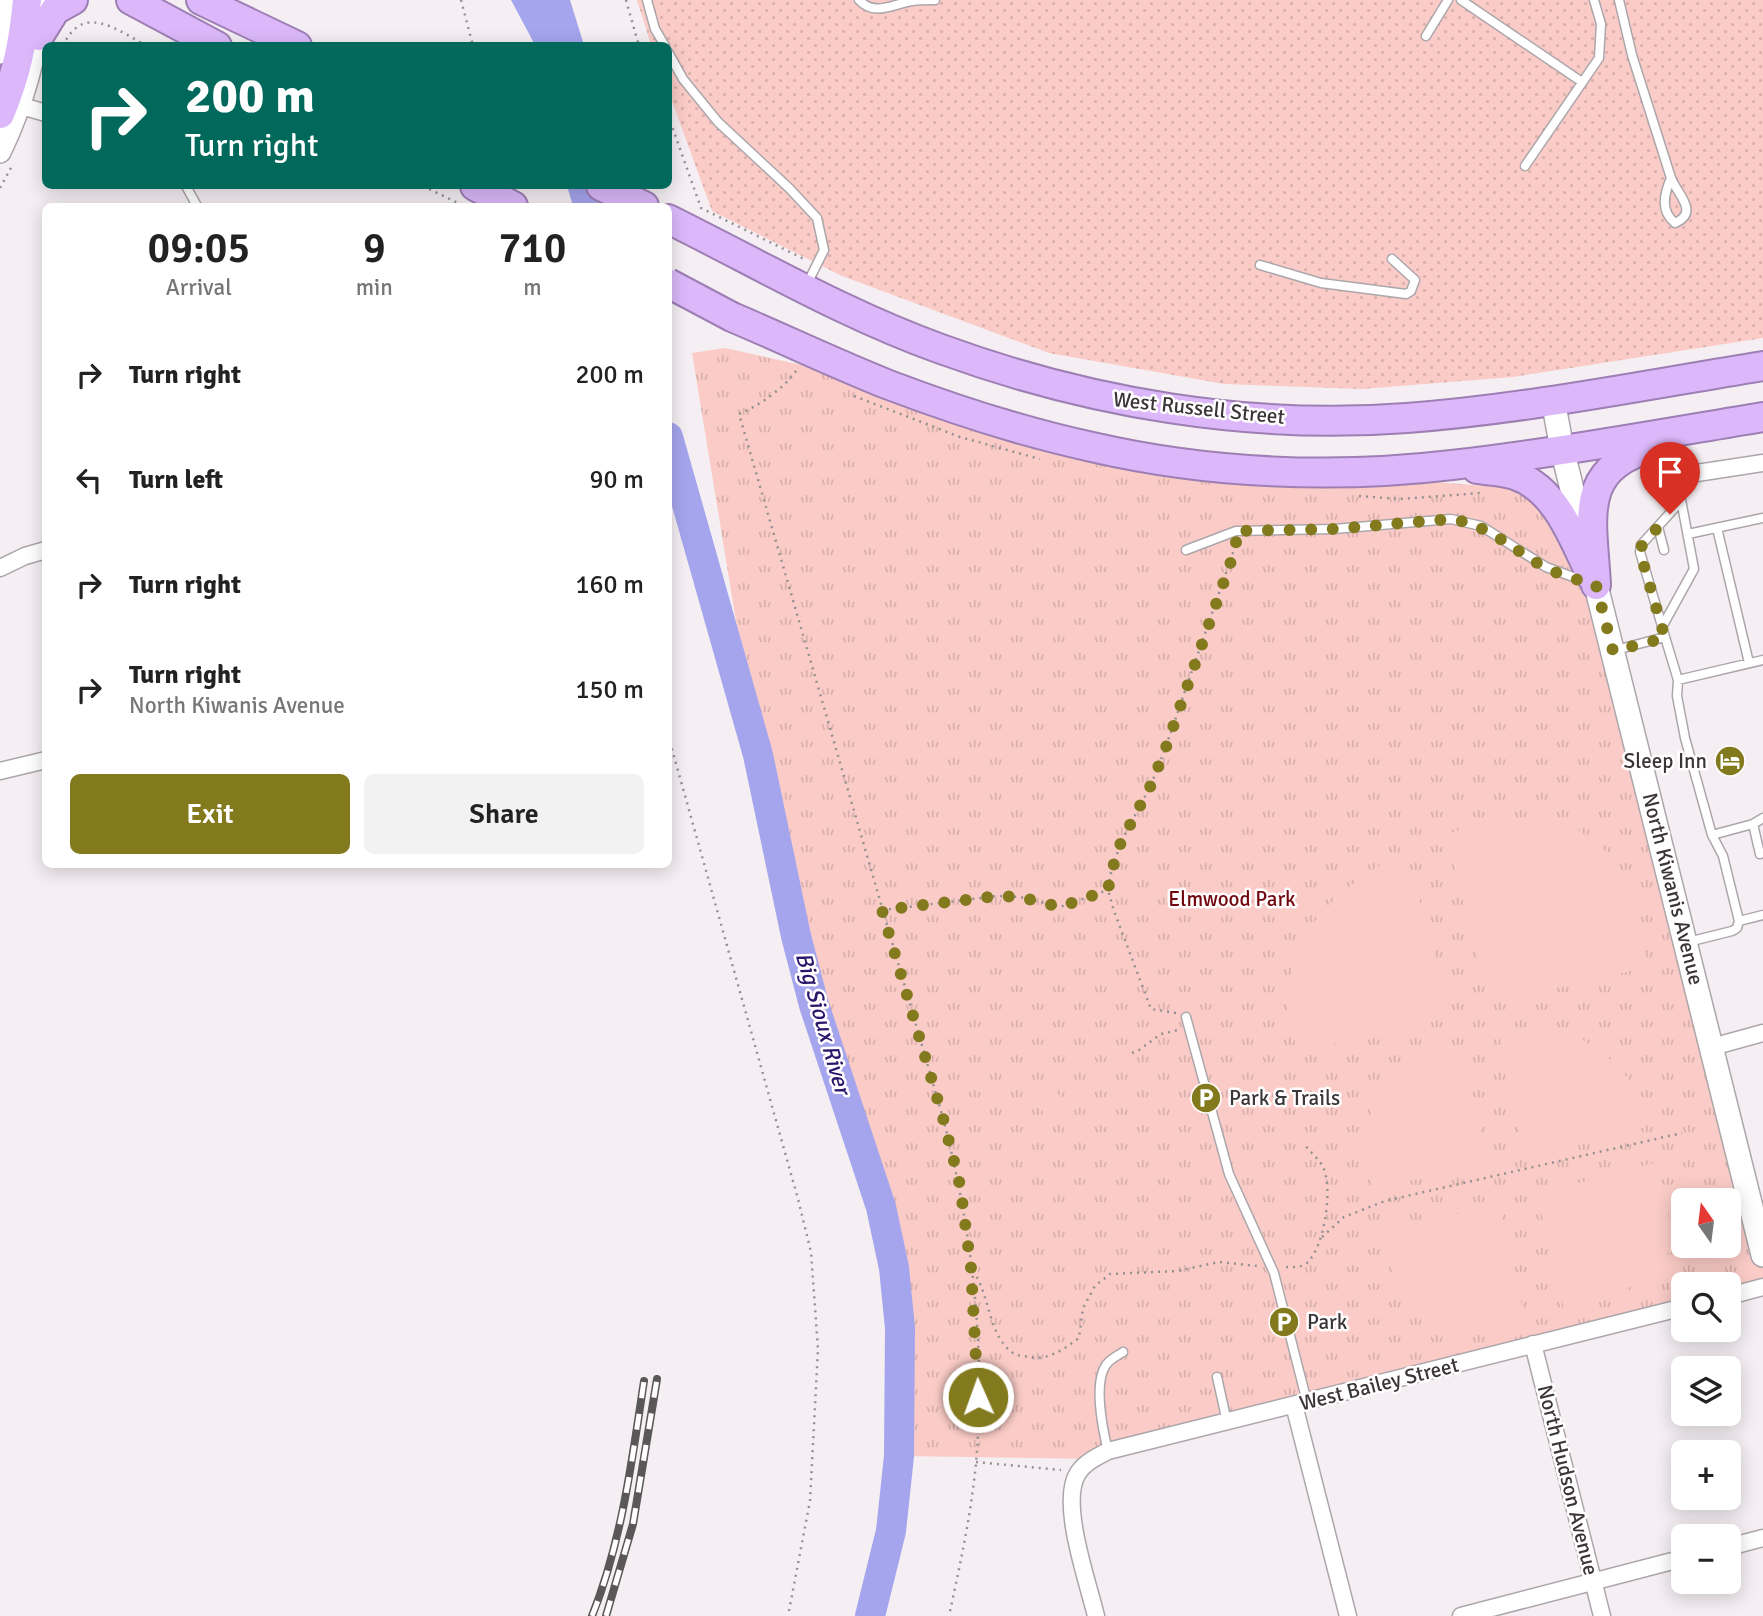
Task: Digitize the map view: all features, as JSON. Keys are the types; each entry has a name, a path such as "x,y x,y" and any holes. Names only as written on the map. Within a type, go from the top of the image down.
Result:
{"highway":[{"path":"7,105 23,45 27,0"},
{"path":"51,41 55,10 73,0"},
{"path":"123,0 143,6 210,42"},
{"path":"201,0 289,42"},
{"path":"481,189 507,203"},
{"path":"607,189 637,203"},
{"name":"West Russell Street","path":"672,221 713,241 810,276 879,324 940,349 998,369 1103,397 1158,406 1274,419 1406,418 1553,400 1763,366"},
{"path":"672,286 732,317 888,384 988,419 1095,448 1168,461 1240,469 1349,471 1418,468 1496,471 1528,481 1540,490 1561,517 1596,585"},
{"path":"1418,468 1760,418"},
{"path":"1596,585 1592,509 1595,494 1610,468 1623,458 1642,450 1760,418"}],"main road":[{"name":"North Kiwanis Avenue","path":"1553,400 1562,449 1763,1255"}],"street":[{"path":"0,53 9,0"},
{"path":"44,0 51,41"},
{"path":"0,152 7,105 42,54"},
{"path":"7,105 42,112"},
{"path":"1684,475 1763,463"},
{"path":"0,568 42,551"},
{"path":"0,771 42,761"},
{"path":"1712,1047 1763,1033"},
{"path":"1741,1293 1763,1287"},
{"name":"West Bailey Street","path":"1079,1471 1108,1451 1671,1310"},
{"name":"North Hudson Avenue","path":"1533,1344 1602,1616"},
{"path":"1300,1404 1348,1616"},
{"path":"1079,1471 1072,1485 1070,1501 1073,1524 1096,1616"},
{"path":"1741,1544 1763,1538"},
{"path":"1461,1616 1671,1561"}],"lane":[{"path":"647,0 655,29 663,42"},
{"path":"859,0 870,9 885,9 910,1 935,0"},
{"path":"1426,36 1448,0"},
{"path":"1461,0 1583,82"},
{"path":"1525,166 1599,58 1601,24 1594,0"},
{"path":"1619,0 1632,55 1671,178 1685,198 1687,212 1683,219 1675,223 1666,210 1665,198 1671,178"},
{"path":"672,59 683,79 718,122 817,218 824,250 810,276"},
{"path":"1260,265 1321,283 1406,294 1411,291 1415,280 1392,259"},
{"path":"1662,626 1694,569 1679,489 1684,475"},
{"path":"1681,501 1642,545 1640,552 1678,680 1677,696 1685,738 1712,835 1723,856 1739,921 1737,928 1732,931 1686,943"},
{"path":"1688,534 1763,518"},
{"path":"1186,550 1236,531 1334,529 1451,519 1481,526 1546,568 1596,585"},
{"path":"1658,527 1664,550"},
{"path":"1717,528 1749,663"},
{"path":"1674,583 1677,597"},
{"path":"1613,651 1665,638"},
{"path":"1678,680 1763,660"},
{"path":"1712,835 1753,824 1763,818"},
{"path":"1753,824 1763,864"},
{"path":"1739,921 1763,915"},
{"path":"1186,1017 1229,1174 1270,1266 1300,1404"},
{"path":"1108,1451 1100,1416 1104,1367 1123,1352"},
{"path":"1217,1377 1227,1422"}],"path":[{"path":"461,0 472,42"},
{"path":"626,0 638,42"},
{"path":"51,41 83,22 93,22 103,23 139,42"},
{"path":"672,126 701,208 810,276"},
{"path":"429,189 458,203"},
{"path":"796,371 791,379 749,410 739,414 953,1155 962,1198 971,1268 978,1397 976,1462 949,1616"},
{"path":"1186,1017 1185,1013 1151,1009 1122,936 1108,890 1121,842 1151,785 1165,750 1236,547 1236,531"},
{"path":"672,749 811,1252 818,1349 814,1453 810,1501 788,1616"},
{"path":"882,910 998,896 1020,897 1060,907 1108,890"},
{"path":"1132,1053 1161,1034 1189,1027"},
{"path":"1319,1239 1344,1217 1385,1201 1682,1133"},
{"path":"971,1268 981,1282 998,1336 1014,1354 1036,1358 1060,1353 1079,1338 1083,1308 1095,1286 1110,1274 1178,1271 1219,1262 1297,1267 1307,1263 1324,1226 1328,1185 1323,1166 1305,1145"},
{"path":"976,1462 1042,1470 1079,1471"}],"green space":[{"path":"637,0 1763,0 1763,338 1513,377 1362,389 1224,384 1049,353 842,276 712,211 672,101 672,42 650,42"},
{"name":"Elmwood Park","path":"725,348 888,384 1095,448 1290,471 1540,490 1596,585 1763,1256 1763,1287 1741,1293 1741,1272 1671,1272 1671,1311 1092,1459 899,1456 900,1328 894,1268 881,1207 814,1005 758,755 692,353"},
{"path":"1539,819 1578,830 1610,855 1631,886 1640,918 1648,967 1500,1001 1489,996 1450,851 1451,833 1487,821"},
{"path":"1407,859 1451,1006 1448,1014 1301,1053 1293,1037 1288,1010 1291,971 1301,936 1340,893 1383,863"},
{"path":"1561,1030 1593,1046 1629,1079 1642,1108 1646,1127 1533,1157 1524,1152 1499,1036"},
{"path":"1461,1046 1487,1159 1483,1170 1371,1186 1367,1158 1368,1137 1372,1105 1378,1087 1390,1074 1409,1063 1429,1054"},
{"path":"1039,1081 1076,1107 1063,1125 1026,1099"},
{"path":"1657,1162 1670,1228 1669,1249 1664,1260 1641,1281 1625,1290 1565,1313 1538,1199 1542,1193"},
{"path":"1489,1205 1500,1212 1526,1323 1474,1334 1445,1333 1435,1328 1414,1305 1387,1260 1379,1235"}],"water":[{"path":"511,0 570,0 583,42 533,42"},
{"path":"568,189 617,189 620,203 572,203"}],"waterway":[{"name":"Big Sioux River","path":"672,451 758,755 796,936 814,1005 881,1207 894,1268 900,1328 899,1456 891,1531 870,1616"}],"railway":[{"path":"606,1616 633,1524 657,1379"},
{"path":"592,1616 618,1530 644,1381"}],"place":[{"name":"Sleep Inn","path":"1730,761"},
{"name":"Park & Trails","path":"1206,1098"},
{"name":"Park","path":"1284,1322"}],"route":[{"path":"978,1397 971,1268 960,1185 882,910 998,896 1020,897 1060,907 1108,890 1121,842 1151,785 1165,750 1236,547 1236,531 1389,526 1451,519 1481,526 1546,568 1596,585 1613,651 1665,638 1640,547 1670,514"}]}
